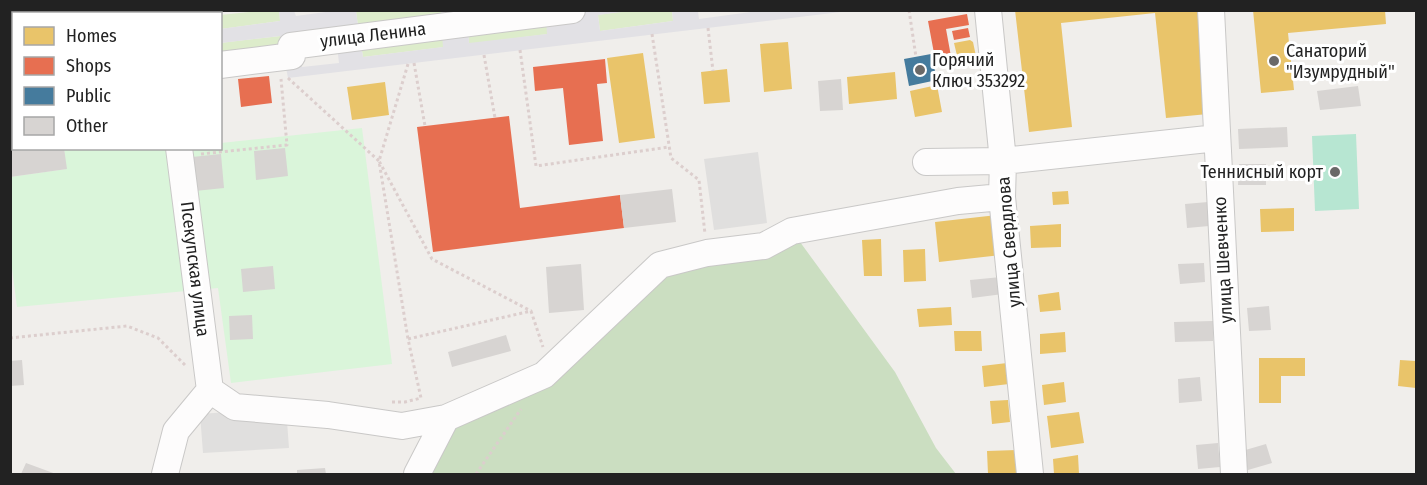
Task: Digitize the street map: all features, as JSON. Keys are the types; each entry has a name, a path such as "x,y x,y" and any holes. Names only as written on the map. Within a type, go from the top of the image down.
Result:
{"street":[{"name":"улица Ленина","path":"222,65 292,56 291,46 572,10"},
{"name":"улица Свердлова","path":"988,10 1003,161 1002,197 1030,474"},
{"name":"улица Шевченко","path":"1211,10 1234,474"},
{"path":"926,162 1003,161 1217,138"},
{"name":"Псекупская улица","path":"180,152 210,390"},
{"path":"165,474 176,431 210,390 235,407 327,415 402,426 446,418 544,375 660,265 707,254 764,246 792,231 958,201 1002,197"},
{"path":"417,474 446,418"}],"path":[{"path":"909,10 916,57"},
{"path":"10,22 12,41"},
{"path":"708,27 713,71"},
{"path":"652,34 671,158 699,180 707,254"},
{"path":"520,50 537,166 669,147"},
{"path":"484,55 495,118"},
{"path":"414,63 424,126"},
{"path":"381,402 405,402 421,398 408,339 379,161 408,64"},
{"path":"222,149 287,145 279,69"},
{"path":"288,78 379,161 432,259 531,312 550,370"},
{"path":"180,152 211,150"},
{"path":"408,339 531,312"},
{"path":"10,338 127,326 158,338 188,368"},
{"path":"476,474 525,403"}],"green space":[{"path":"630,10 672,11 673,21 600,31 598,15"},
{"path":"10,11 187,11 12,12 11,50"},
{"path":"279,11 280,21 222,29 222,15"},
{"path":"356,11 441,11 441,17 358,26"},
{"path":"546,21 548,34 469,44 468,31"},
{"path":"442,34 444,47 363,57 361,45"},
{"path":"281,36 282,50 222,57 222,43"},
{"path":"362,128 392,364 231,383 218,288 17,307 10,253 10,177 66,169 64,150 222,150 222,143"},
{"name":"Теннисный корт","path":"1356,134 1359,209 1315,211 1312,136"},
{"path":"792,231 895,372 936,448 956,474 417,474 446,418 544,375 660,265"}],"shaded area":[{"path":"279,10 294,11 296,16 333,11 356,11 358,26 441,16 441,11 449,11 448,15 457,12 456,10 463,12 481,10 630,11 598,15 600,31 673,21 672,11 698,11 699,19 758,11 849,11 288,78 280,36 222,43 222,29 280,21","holes":["546,21 547,34 469,43 468,31","442,35 443,47 363,57 361,45","337,46 339,63 302,67 300,50"]},
{"path":"758,152 767,223 714,230 704,159"},
{"path":"286,408 289,448 203,453 200,414"}],"building: Homes":[{"path":"1015,10 1197,10 1208,114 1166,118 1155,13 1061,23 1072,127 1029,132"},
{"name":"Санаторий \"Изумрудный\"","path":"1253,10 1385,10 1386,24 1288,33 1294,90 1261,93"},
{"path":"970,40 973,42 977,61 959,64 954,43"},
{"path":"788,42 792,89 764,92 760,44"},
{"path":"643,53 655,138 619,143 607,58"},
{"path":"727,69 730,102 704,104 701,72"},
{"path":"895,72 897,99 849,104 847,77"},
{"path":"385,82 389,115 352,120 347,87"},
{"path":"937,85 942,112 915,117 910,91"},
{"path":"1068,191 1069,204 1053,205 1052,192"},
{"path":"1294,208 1294,231 1261,232 1260,209"},
{"path":"997,215 1001,255 939,262 935,222"},
{"path":"1061,224 1061,247 1031,248 1030,226"},
{"path":"881,239 882,276 864,276 862,240"},
{"path":"925,249 926,281 904,282 903,250"},
{"path":"1059,292 1061,310 1040,312 1038,295"},
{"path":"951,307 952,325 919,327 917,309"},
{"path":"954,331 981,331 982,351 955,351"},
{"path":"1065,332 1066,352 1040,354 1040,334"},
{"path":"1259,358 1305,358 1305,376 1281,376 1281,403 1259,403"},
{"path":"1400,360 1416,361 1416,388 1398,386"},
{"path":"1007,363 1009,384 984,387 982,366"},
{"path":"1064,382 1066,402 1044,405 1042,385"},
{"path":"1008,400 1010,422 992,424 990,401"},
{"path":"1079,412 1084,443 1051,448 1047,416"},
{"path":"1017,450 1017,474 988,474 987,451"},
{"path":"1078,455 1079,474 1054,474 1053,459"}],"building: Shops":[{"path":"967,14 969,25 946,29 952,62 936,64 928,21"},
{"path":"968,28 970,37 954,40 952,31"},
{"path":"605,59 607,83 597,84 603,141 569,145 563,88 535,91 533,67"},
{"path":"269,76 272,103 241,107 238,79"},
{"path":"509,116 520,208 620,195 624,228 433,252 417,127"}],"building: Public":[{"name":"Горячий Ключ 353292","path":"931,54 937,80 909,86 904,59"}],"building: Other":[{"path":"841,79 843,110 820,111 818,81"},
{"path":"1358,86 1361,106 1320,110 1317,91"},
{"path":"1287,127 1288,147 1239,149 1238,129"},
{"path":"10,135 12,135 12,150 64,150 67,169 10,177"},
{"path":"285,148 288,176 256,180 254,151"},
{"path":"221,154 224,188 195,191 192,157"},
{"path":"1239,164 1266,164 1266,185 1238,185"},
{"path":"672,189 676,222 624,228 620,195"},
{"path":"1208,202 1209,226 1187,228 1185,204"},
{"path":"1204,263 1205,282 1180,284 1178,264"},
{"path":"581,264 584,310 549,313 546,267"},
{"path":"273,266 275,289 243,292 241,269"},
{"path":"1001,277 1003,294 972,298 970,280"},
{"path":"1269,306 1271,330 1249,331 1247,308"},
{"path":"252,315 253,339 230,340 229,316"},
{"path":"1213,321 1213,341 1175,342 1174,322"},
{"path":"506,335 511,351 452,367 448,352"},
{"path":"22,360 24,385 10,386 10,361"},
{"path":"1200,377 1202,401 1179,403 1178,379"},
{"path":"1218,443 1220,467 1198,469 1196,445"},
{"path":"1266,444 1272,463 1248,470 1242,451"},
{"path":"26,463 56,474 21,474"},
{"path":"325,468 326,474 297,474 297,470"}],"place":[{"name":"Санаторий \"Изумрудный\"","path":"1274,61"},
{"name":"Горячий Ключ 353292","path":"920,70"},
{"name":"Теннисный корт","path":"1335,172"}]}
